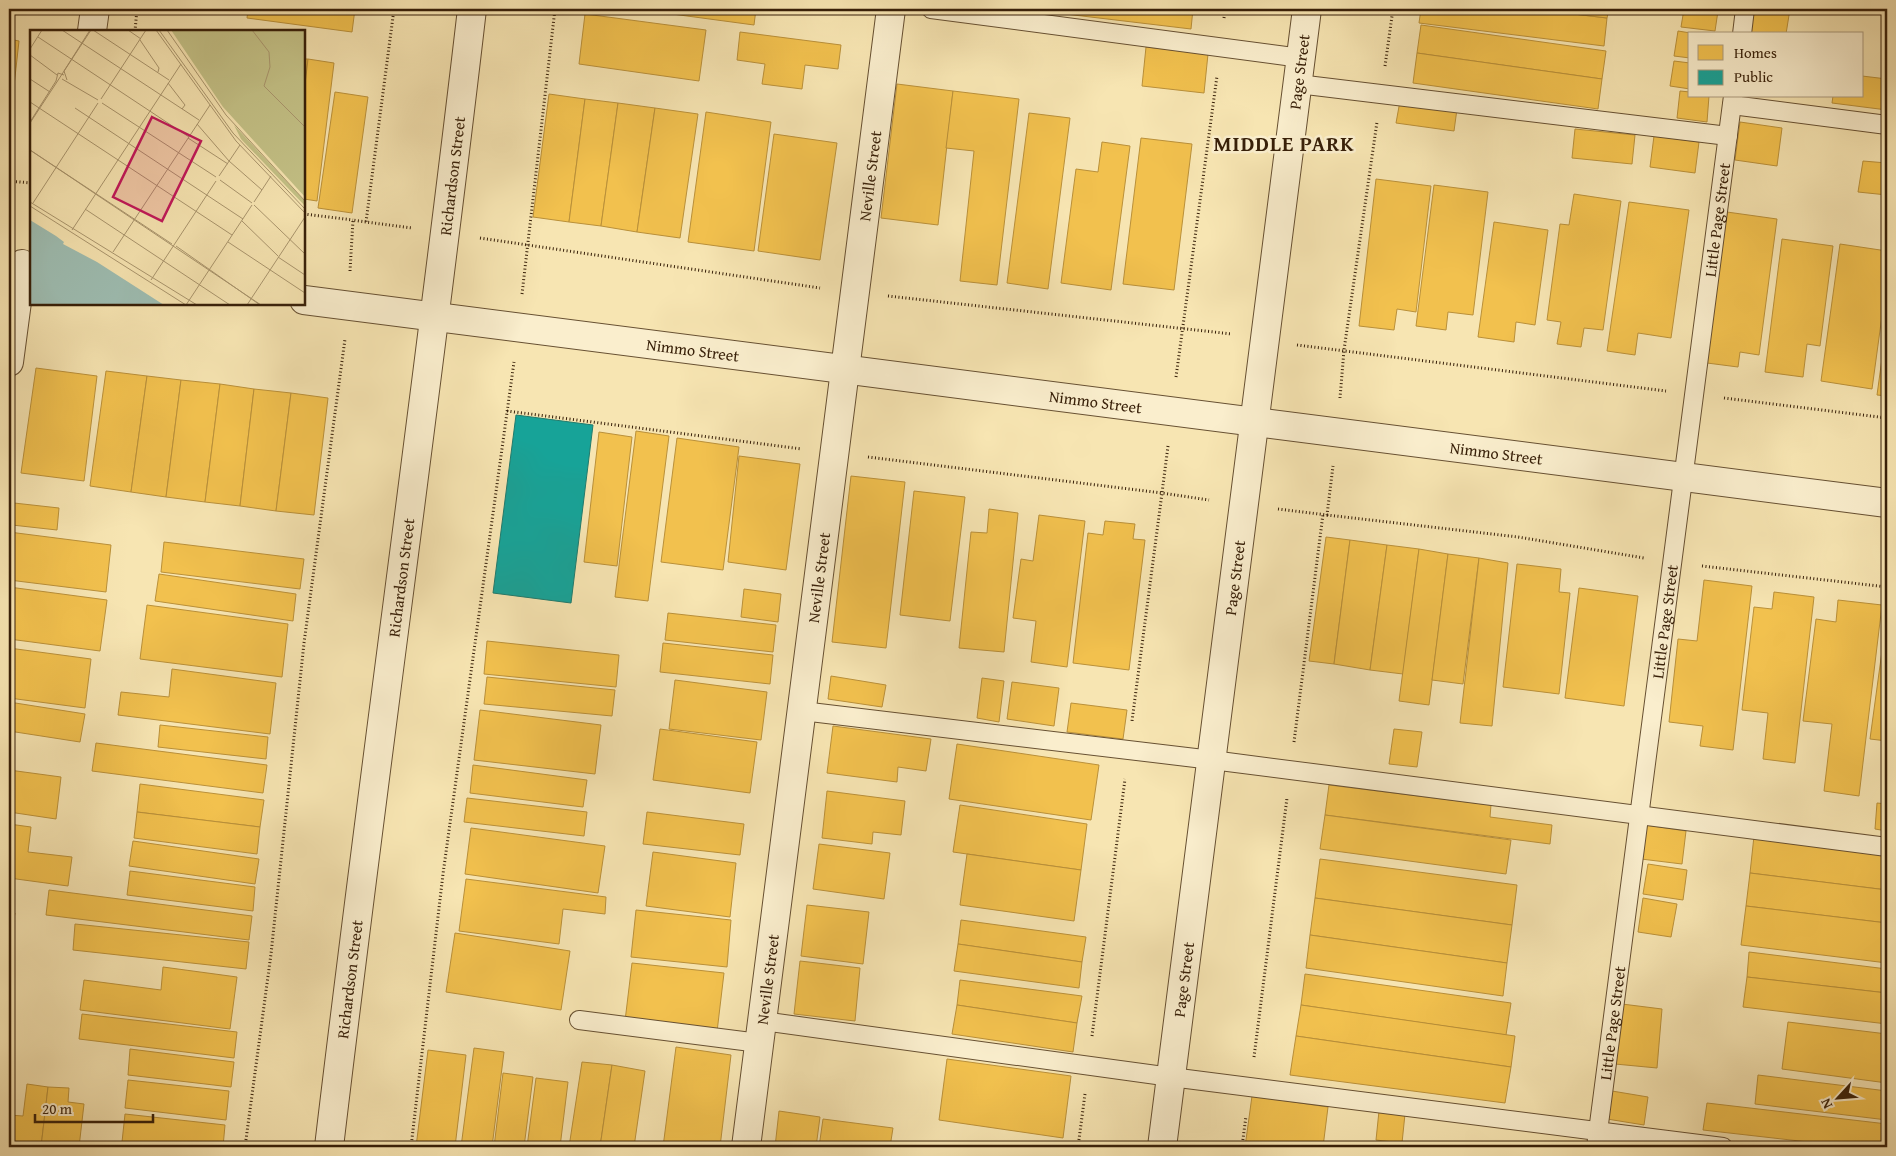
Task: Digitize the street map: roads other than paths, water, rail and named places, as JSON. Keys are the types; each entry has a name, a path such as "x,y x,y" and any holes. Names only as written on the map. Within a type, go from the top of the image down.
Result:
{"street":[{"path":"92,30 94,9"},
{"name":"Richardson Street","path":"329,1147 367,827 436,318 472,9"},
{"name":"Neville Street","path":"746,1147 891,9"},
{"name":"Page Street","path":"1162,1147 1307,9"},
{"path":"9,362 21,264"},
{"name":"Nimmo Street","path":"305,300 1887,503"}],"lane":[{"path":"931,9 1037,16 1221,47 1381,94 1728,136"},
{"path":"1742,32 1745,9"},
{"path":"1733,101 1887,125"},
{"name":"Little Page Street","path":"1597,1139 1733,101"},
{"path":"802,711 1212,760 1887,846"},
{"path":"579,1020 761,1032 1088,1066 1250,1087 1597,1139 1723,1147"}],"district":[{"name":"MIDDLE PARK","path":"1284,144"}]}
